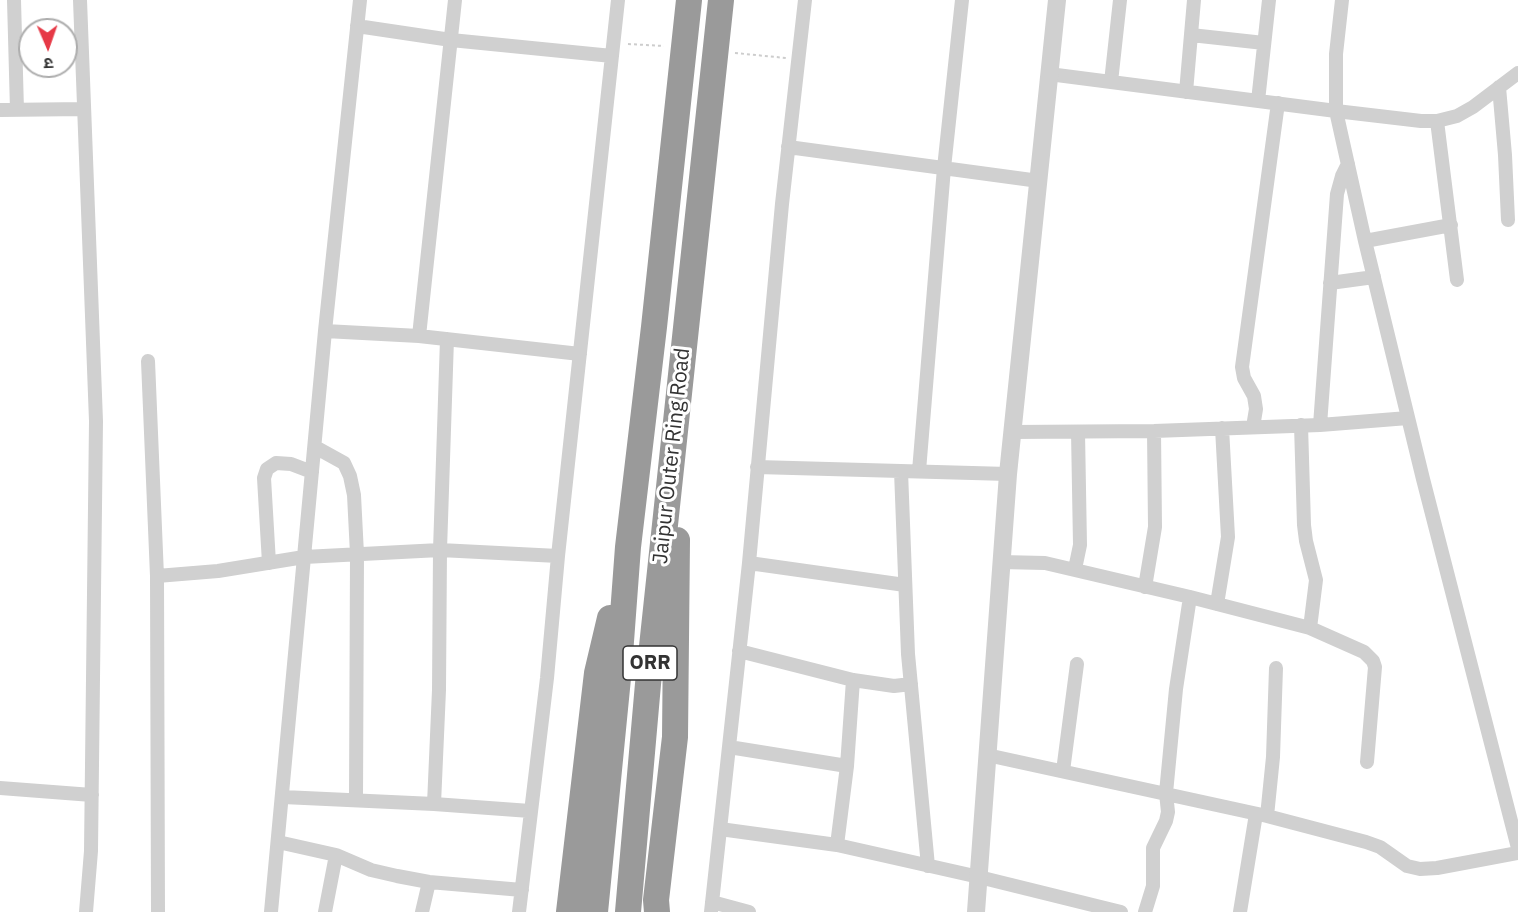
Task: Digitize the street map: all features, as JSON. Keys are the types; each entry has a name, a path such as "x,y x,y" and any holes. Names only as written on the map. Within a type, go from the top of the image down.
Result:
{"highway":[{"name":"Jaipur Outer Ring Road","path":"628,547 688,10"},
{"name":"Jaipur Outer Ring Road","path":"628,912 675,414 720,12"},
{"path":"657,912 675,737 678,604 675,414"},
{"path":"569,912 597,673 628,547"},
{"path":"595,912 619,668 628,547"}],"street":[{"path":"15,0 17,110"},
{"path":"80,0 96,421 91,851 86,912"},
{"path":"271,912 325,331 360,0"},
{"path":"419,336 455,0"},
{"path":"519,912 547,678 618,0"},
{"path":"750,912 712,907 749,563 788,147 805,0"},
{"path":"919,471 944,168 962,0"},
{"path":"975,912 980,877 1008,474 1057,0"},
{"path":"1111,82 1120,0"},
{"path":"1186,92 1194,0"},
{"path":"1258,101 1269,0"},
{"path":"1342,0 1336,54 1336,111 1408,418 1518,848"},
{"path":"357,26 451,40 612,56"},
{"path":"1191,35 1264,43"},
{"path":"1049,74 1336,111 1437,121 1456,117 1518,73"},
{"path":"1499,87 1508,220"},
{"path":"1253,427 1256,409 1254,396 1244,378 1242,367 1278,103"},
{"path":"0,110 84,109"},
{"path":"1437,121 1457,280"},
{"path":"788,147 1039,181"},
{"path":"1320,424 1337,194 1348,164"},
{"path":"1365,241 1451,225"},
{"path":"1330,283 1374,278"},
{"path":"325,331 419,336 580,354"},
{"path":"434,804 439,690 440,550 447,339"},
{"path":"148,361 157,576 158,912"},
{"path":"1013,432 1154,431 1408,418"},
{"path":"1301,425 1304,525 1316,580 1310,628"},
{"path":"1217,604 1228,537 1222,428"},
{"path":"1145,587 1155,527 1154,431"},
{"path":"1076,569 1080,545 1078,432"},
{"path":"315,447 344,463 350,476 354,495 357,554 356,800"},
{"path":"269,563 264,478 267,469 276,463 291,464 312,472"},
{"path":"757,467 1008,474"},
{"path":"901,471 908,654 928,866"},
{"path":"157,576 218,571 304,557 357,554 440,550 558,556"},
{"path":"1001,562 1029,561 1076,569 1190,597 1310,628 1364,652 1373,661 1375,668 1367,762"},
{"path":"749,563 905,585"},
{"path":"1145,912 1153,886 1153,848 1168,812 1166,793 1177,678 1190,597"},
{"path":"739,651 853,680 894,686 911,684"},
{"path":"1063,771 1077,664"},
{"path":"1240,912 1273,757 1276,668"},
{"path":"837,846 847,766 853,680"},
{"path":"729,747 847,766"},
{"path":"987,755 1261,815 1380,847 1407,866 1420,869 1518,853"},
{"path":"0,788 92,795"},
{"path":"283,797 530,811"},
{"path":"720,829 837,846 980,877 1121,912"},
{"path":"278,842 336,855 371,870 429,882 522,890"},
{"path":"325,912 336,855"},
{"path":"422,912 429,882"}]}
